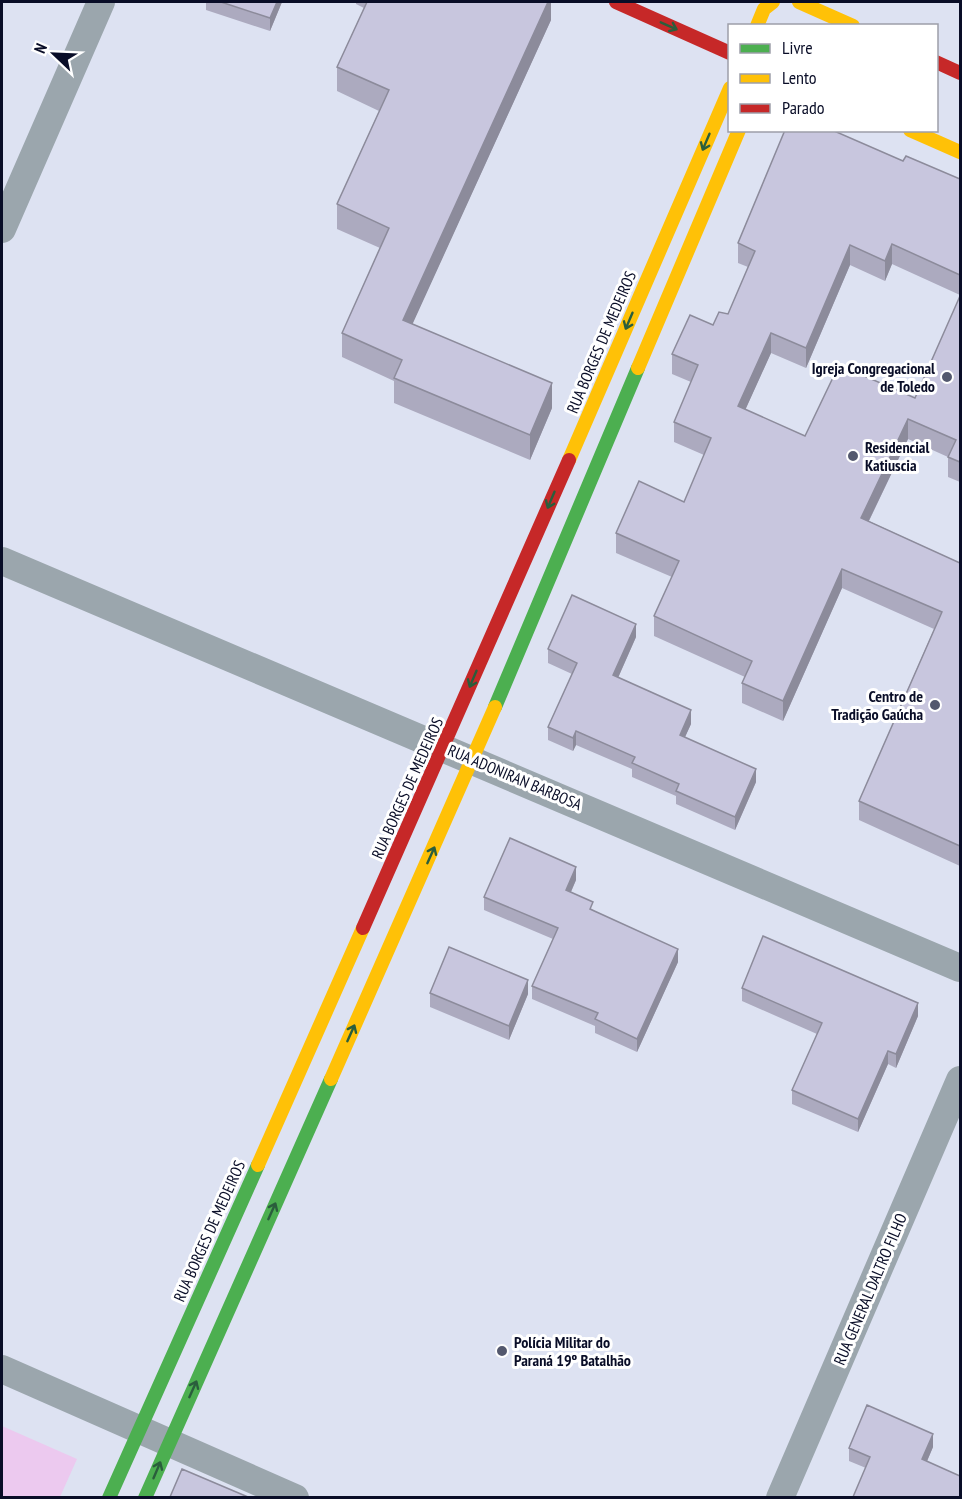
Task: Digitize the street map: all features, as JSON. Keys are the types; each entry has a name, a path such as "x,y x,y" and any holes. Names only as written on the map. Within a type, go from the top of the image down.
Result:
{"street":[{"path":"2,229 101,2"},
{"path":"616,2 728,53"},
{"path":"758,24 764,9 773,2"},
{"path":"799,2 848,24"},
{"path":"938,63 960,73"},
{"name":"RUA BORGES DE MEDEIROS","path":"110,1497 444,747 728,90"},
{"path":"145,1497 473,759 738,132"},
{"path":"915,132 960,152"},
{"name":"RUA ADONIRAN BARBOSA","path":"2,561 473,759 960,968"},
{"name":"RUA GENERAL DALTRO FILHO","path":"780,1497 960,1080"},
{"path":"2,1369 295,1497"}],"shaded area":[{"path":"2,1426 77,1459 60,1497 2,1497"}],"building":[{"path":"221,2 277,2 270,18"},
{"path":"367,2 548,2 403,320 552,383 530,435 394,378 402,360 342,333 389,228 337,204 389,90 337,67"},
{"path":"784,132 837,132 903,161 906,156 960,179 960,275 892,244 885,261 850,245 806,348 771,333 738,406 805,436 839,365 915,398 960,296 960,462 948,457 956,440 908,419 861,518 960,563 960,846 859,801 942,612 842,569 783,701 742,683 752,661 654,616 679,561 616,533 639,481 684,502 711,438 674,422 698,365 672,354 690,315 713,325 719,312 728,314 755,251 738,243"},
{"path":"572,595 636,624 613,675 691,710 680,735 756,769 735,817 676,791 679,784 632,763 635,757 576,731 573,738 548,727 577,663 548,649"},
{"path":"510,838 576,867 566,890 593,902 590,909 678,949 637,1039 595,1019 598,1013 532,986 558,928 484,897"},
{"path":"763,936 918,1003 896,1054 888,1051 858,1119 792,1090 822,1023 742,988"},
{"path":"449,947 528,980 509,1026 430,993"},
{"path":"867,1405 933,1434 922,1459 960,1476 960,1497 853,1497 870,1457 849,1448"},
{"path":"182,1469 248,1497 170,1497"}],"traffic: fast":[{"path":"495,707 638,368"},
{"path":"145,1498 331,1079"},
{"path":"109,1498 258,1165"}],"traffic: slow":[{"path":"758,24 764,9 773,2"},
{"path":"799,2 848,24"},
{"path":"569,460 728,93"},
{"path":"638,368 738,132"},
{"path":"915,132 960,152"},
{"path":"331,1079 495,707"},
{"path":"258,1165 363,928"}],"traffic: jam":[{"path":"616,2 728,52"},
{"path":"938,63 960,73"},
{"path":"363,928 569,460"}],"place":[{"name":"Igreja Congregacional de Toledo","path":"947,377"},
{"name":"Residencial Katiuscia","path":"853,456"},
{"name":"Centro de Tradição Gaúcha","path":"935,705"},
{"name":"Polícia Militar do Paraná 19º Batalhão","path":"502,1351"}]}
